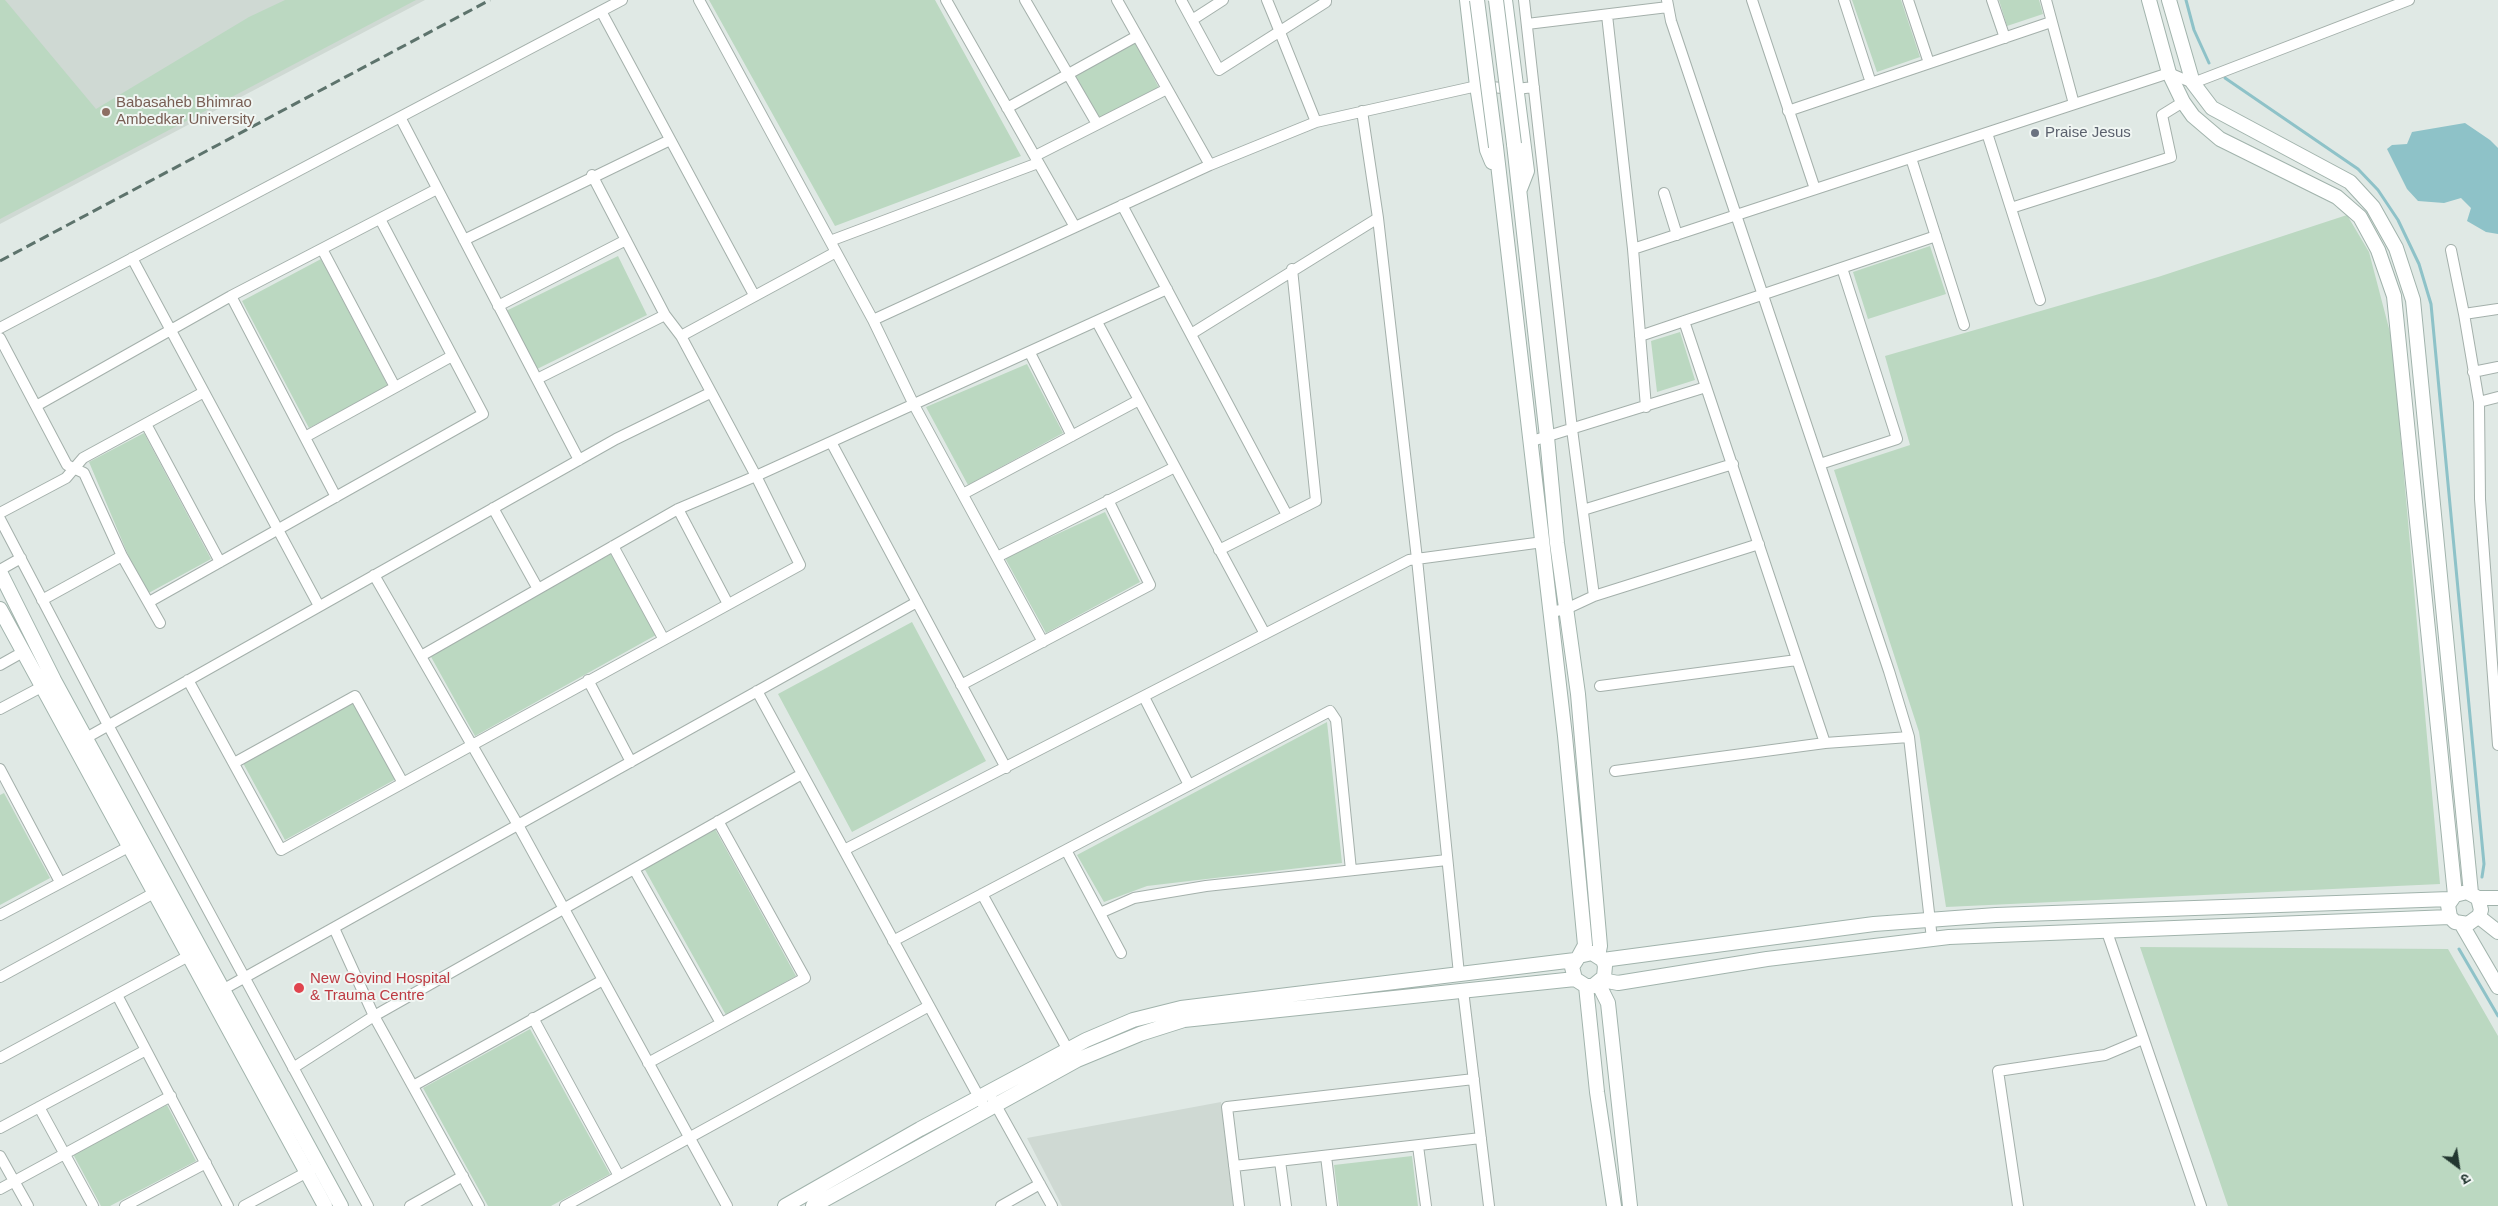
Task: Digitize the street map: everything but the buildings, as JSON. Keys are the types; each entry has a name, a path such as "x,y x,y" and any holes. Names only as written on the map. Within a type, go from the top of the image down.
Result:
{"street":[{"path":"0,328 622,0"},
{"path":"699,0 873,320 914,405 1044,642"},
{"path":"946,0 1075,227"},
{"path":"1117,0 1210,165"},
{"path":"1181,0 1220,70 1329,1"},
{"path":"1192,20 1222,0"},
{"path":"1267,0 1316,122"},
{"path":"1467,0 1487,150 1500,182"},
{"path":"1477,0 1544,542 1585,946 1577,958 1572,973 1590,982 1608,1003 1630,1206"},
{"path":"1496,0 1547,437 1557,544 1578,694 1601,958 1605,973 1590,982"},
{"path":"1505,0 1527,171 1519,190"},
{"path":"1524,0 1572,429 1594,596"},
{"path":"1752,0 1815,190"},
{"path":"1844,0 1871,83"},
{"path":"1908,0 1929,63"},
{"path":"1992,0 2004,38"},
{"path":"2046,0 2074,104"},
{"path":"2149,0 2168,74 2182,102 2193,116 2220,139 2337,198 2360,217 2378,250 2394,296 2452,897 2448,911 2498,987"},
{"path":"785,1206 987,1101 1077,1060 1184,1020 1463,990 1590,982 1618,983 1767,959 1932,939 2456,921 2468,924 2479,916 2481,910 2474,896 2412,300 2396,248 2373,207 2350,182 2212,108 2193,83 2170,0"},
{"path":"1633,249 2168,74 2193,83 2409,0"},
{"path":"1027,1 1098,124"},
{"path":"1527,24 1607,15 1668,4 1909,738 1932,920 1932,939"},
{"path":"601,11 754,295"},
{"path":"1607,15 1633,249 1646,406"},
{"path":"1788,111 2051,22"},
{"path":"1007,108 1137,36"},
{"path":"873,320 1210,165 1316,122 1478,86 1516,88 1534,86"},
{"path":"830,241 1036,160 1098,124 1167,89"},
{"path":"2011,208 2171,157 2162,115 2182,102"},
{"path":"1362,112 1378,218 1417,559 1459,974"},
{"path":"400,117 579,460"},
{"path":"1987,133 2040,300"},
{"path":"464,240 592,176 670,140"},
{"path":"1911,158 1964,325"},
{"path":"188,680 281,850 663,638 800,565 756,476 681,336 665,315 592,176"},
{"path":"36,406 231,296 437,190"},
{"path":"1664,193 1678,235"},
{"path":"1122,205 1287,515"},
{"path":"1191,334 1378,218"},
{"path":"149,602 483,414 380,219"},
{"path":"1640,336 1936,236"},
{"path":"498,306 626,240"},
{"path":"322,249 395,387"},
{"path":"2451,250 2479,402 2480,499 2498,745"},
{"path":"681,336 836,252"},
{"path":"132,258 319,606"},
{"path":"1820,464 1897,439 1842,268"},
{"path":"1219,550 1316,501 1292,270"},
{"path":"421,656 678,509 1030,353 1167,289"},
{"path":"231,296 336,497"},
{"path":"2464,314 2498,309"},
{"path":"537,380 665,315"},
{"path":"1684,321 1825,743"},
{"path":"1097,322 1265,634"},
{"path":"0,338 67,465 84,473 122,556 160,622"},
{"path":"1030,353 1072,436"},
{"path":"304,437 452,356"},
{"path":"2473,372 2498,367"},
{"path":"1532,441 1706,387"},
{"path":"0,513 66,478 83,458 204,392"},
{"path":"86,738 616,439 710,393"},
{"path":"2479,402 2498,397"},
{"path":"963,494 1139,400"},
{"path":"146,424 220,562"},
{"path":"831,442 1006,768"},
{"path":"1583,510 1733,464"},
{"path":"997,557 1175,467"},
{"path":"961,685 1150,585 1108,500"},
{"path":"494,508 538,589"},
{"path":"678,509 728,604"},
{"path":"0,519 108,725 368,1206"},
{"path":"844,850 1409,560 1544,542"},
{"path":"1551,612 1566,609 1594,596 1759,544"},
{"path":"613,546 663,638"},
{"path":"42,600 122,556"},
{"path":"21,558 0,571 48,683 129,847 189,956 313,1169 341,1206"},
{"path":"374,575 518,825 727,1206"},
{"path":"224,989 917,602"},
{"path":"0,609 23,652 48,683 86,738 224,989 313,1169 325,1206"},
{"path":"2,660 23,652"},
{"path":"1600,686 1797,660"},
{"path":"588,680 631,762"},
{"path":"0,709 48,683"},
{"path":"757,692 929,1006 1052,1206"},
{"path":"234,763 355,696 403,782"},
{"path":"1144,697 1189,785"},
{"path":"893,941 1330,711 1336,720 1351,870"},
{"path":"1615,771 1825,743 1909,738"},
{"path":"0,768 4,787 60,882"},
{"path":"293,1068 374,1016 802,774"},
{"path":"648,1063 805,978 718,821"},
{"path":"0,915 142,840"},
{"path":"1066,850 1121,954"},
{"path":"1100,913 1134,898 1206,886 1446,860"},
{"path":"634,869 721,1023"},
{"path":"813,1206 1068,1050 1133,1020 1181,1008 1459,974 1577,958 1589,953 1601,958 1874,924 2231,905 2452,897 2462,892 2474,896 2498,898"},
{"path":"0,978 154,893"},
{"path":"982,894 1068,1050"},
{"path":"2479,916 2498,916"},
{"path":"2479,916 2498,932"},
{"path":"334,928 374,1016 480,1206"},
{"path":"2107,932 2201,1206"},
{"path":"0,1058 202,949"},
{"path":"413,1086 603,980"},
{"path":"1590,982 1597,1092 1614,1206"},
{"path":"1463,990 1489,1206"},
{"path":"117,995 228,1206"},
{"path":"565,1206 929,1006"},
{"path":"533,1018 619,1176"},
{"path":"1115,1028 1122,1042"},
{"path":"2018,1206 1998,1071 2105,1056 2144,1039"},
{"path":"0,1128 146,1050"},
{"path":"1239,1206 1226,1106 1474,1079"},
{"path":"0,1189 170,1096"},
{"path":"39,1107 93,1206"},
{"path":"1234,1166 1481,1138"},
{"path":"1418,1146 1426,1206"},
{"path":"0,1156 28,1206"},
{"path":"1326,1156 1332,1206"},
{"path":"1280,1161 1286,1206"},
{"path":"125,1206 206,1163"},
{"path":"244,1206 313,1169"},
{"path":"410,1206 463,1176"},
{"path":"1001,1206 1040,1184"}],"shaded area":[{"name":"Babasaheb Bhimrao Ambedkar University","path":"0,0 425,0 0,224"},
{"path":"1221,1102 1233,1206 1062,1206 1027,1138"}],"green space":[{"name":"Babasaheb Bhimrao Ambedkar University","path":"0,0 5,0 96,109 249,17 285,0 416,0 0,219"},
{"path":"709,0 935,0 1021,156 835,226"},
{"path":"1852,0 1901,0 1920,57 1877,72"},
{"path":"1999,0 2039,0 2043,14 2007,26"},
{"path":"1134,40 1159,88 1093,123 1067,75"},
{"path":"2347,215 2369,252 2392,340 2440,884 1946,907 1919,732 1834,470 1910,445 1885,356 2158,277"},
{"path":"1930,246 1946,294 1868,319 1853,272"},
{"path":"618,256 647,315 535,370 506,311"},
{"path":"321,259 388,386 309,428 242,301"},
{"path":"1680,332 1695,380 1657,392 1651,341"},
{"path":"1027,364 1063,433 968,485 926,407"},
{"path":"144,433 211,559 145,595 89,462"},
{"path":"1105,512 1140,582 1046,633 1005,558"},
{"path":"611,554 656,635 475,736 430,655"},
{"path":"912,622 986,761 852,832 778,694"},
{"path":"353,702 396,779 285,840 243,763"},
{"path":"1327,722 1342,863 1147,886 1104,902 1077,855"},
{"path":"4,793 50,878 0,905 0,795"},
{"path":"715,829 796,976 726,1015 644,868"},
{"path":"2140,947 2448,949 2498,1036 2498,1206 2228,1206"},
{"path":"530,1029 610,1174 551,1206 488,1206 423,1088"},
{"path":"167,1105 196,1161 110,1206 101,1206 73,1154"},
{"path":"1412,1156 1418,1206 1339,1206 1334,1165"}],"water":[{"path":"2465,123 2490,140 2498,148 2498,234 2486,232 2467,221 2471,208 2461,198 2444,203 2418,201 2407,189 2387,149 2392,145 2407,144 2412,132"}],"waterway":[{"path":"2186,0 2194,30 2209,63"},
{"path":"2225,78 2358,169 2378,190 2398,220 2419,264 2431,304 2484,864 2482,877"},
{"path":"2459,949 2498,1016"}],"railway":[{"path":"0,261 490,0"}],"place":[{"name":"Babasaheb Bhimrao Ambedkar University","path":"106,112"},
{"name":"Praise Jesus","path":"2035,133"},
{"name":"New Govind Hospital & Trauma Centre","path":"299,988"}]}
